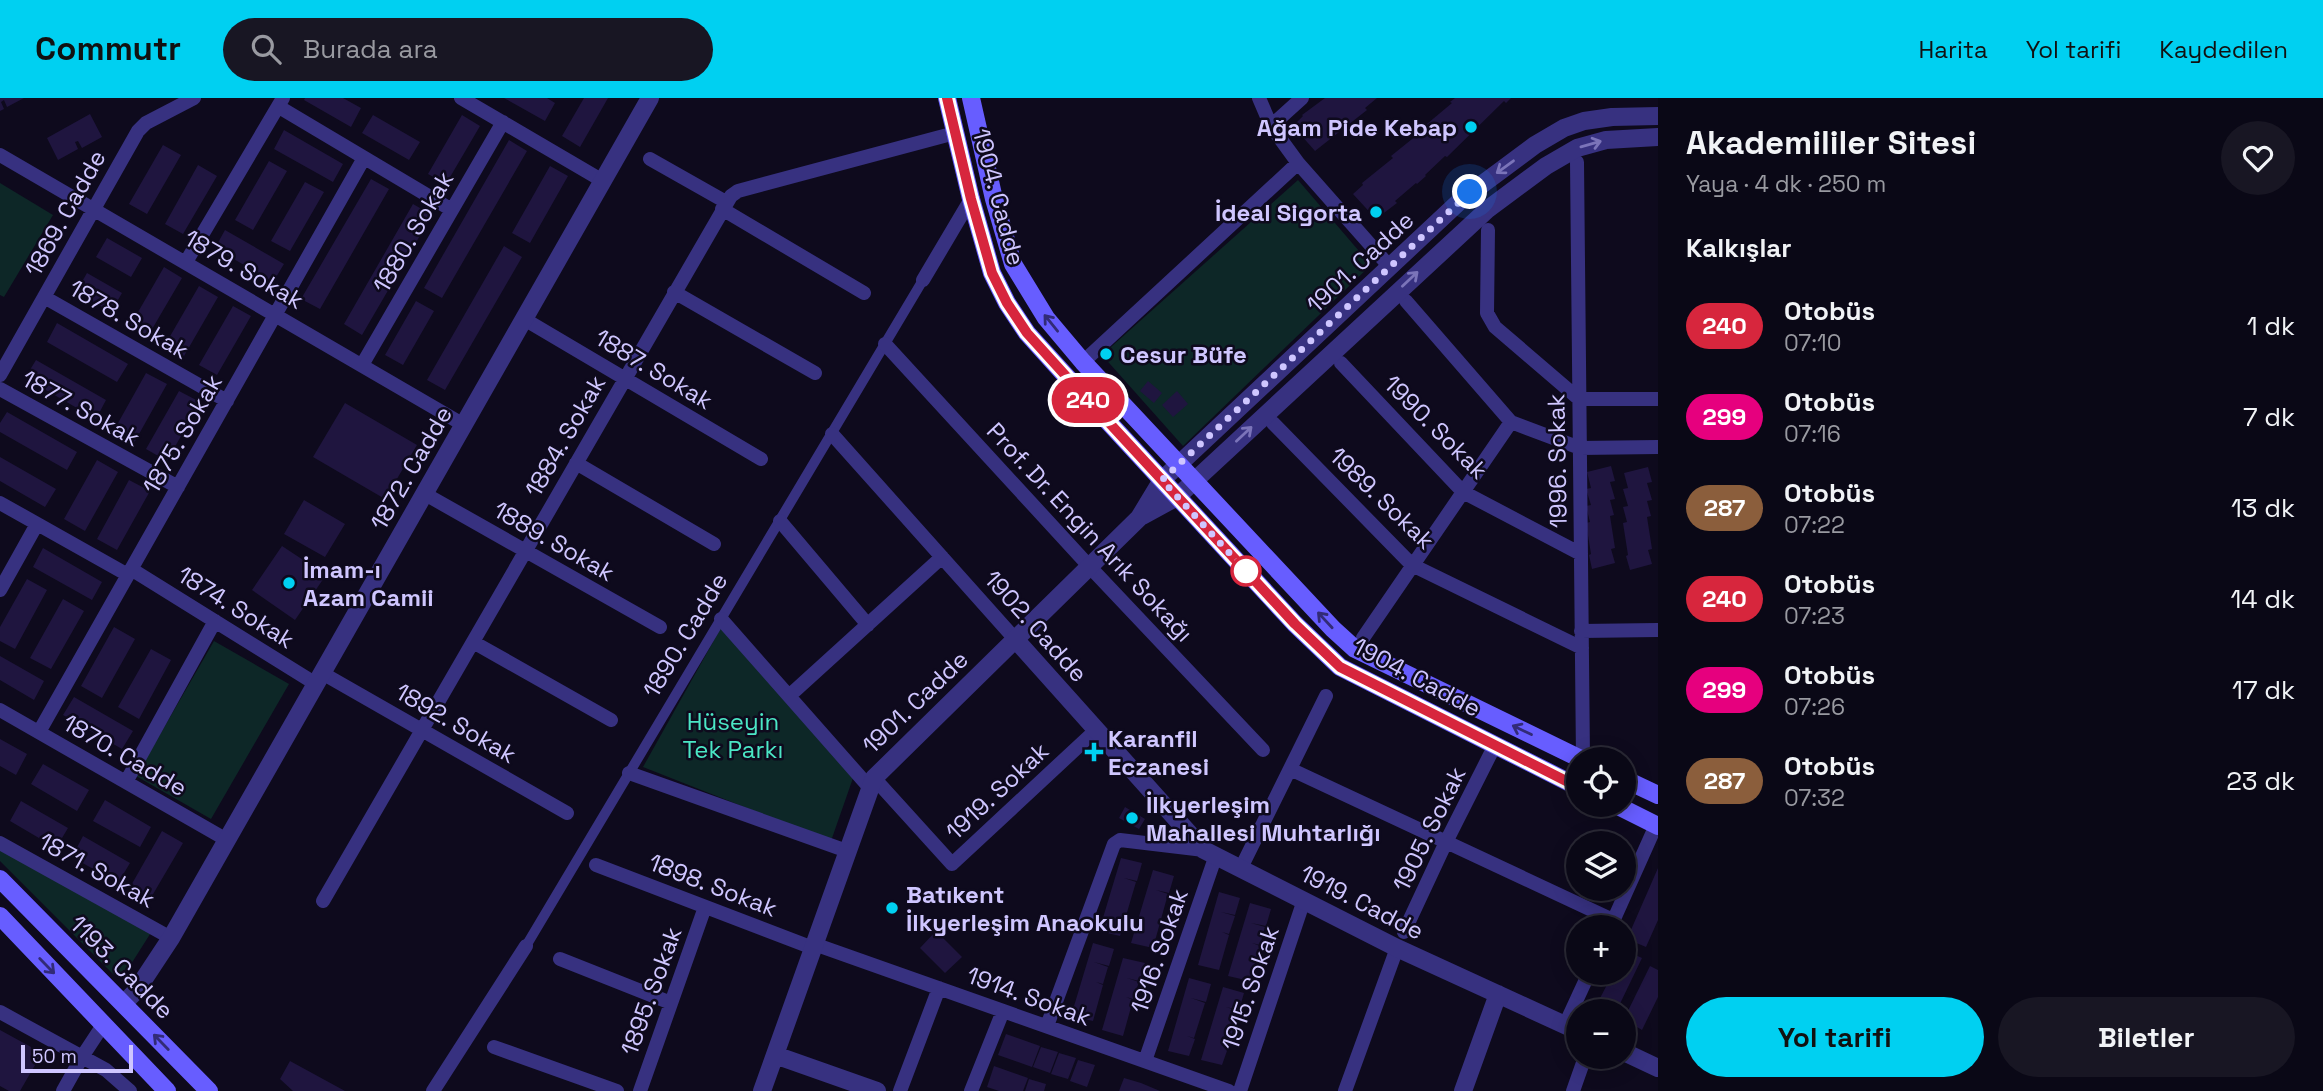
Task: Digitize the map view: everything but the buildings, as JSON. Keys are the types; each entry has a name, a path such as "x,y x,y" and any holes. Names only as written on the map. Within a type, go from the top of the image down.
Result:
{"main road":[{"name":"1904. Cadde","path":"947,98 992,273 1007,303 1027,333 1295,624 1340,667 1566,780"},
{"name":"1904. Cadde","path":"971,98 994,199 1013,264 1046,318 1083,362 1333,629 1355,649 1566,751"},
{"path":"1636,785 1658,795"},
{"path":"1636,815 1657,825"},
{"name":"1193. Cadde","path":"0,879 209,1091"},
{"path":"0,916 167,1091"},
{"path":"103,1025 124,1003"}],"street":[{"name":"1869. Cadde","path":"0,376 141,126 194,98"},
{"path":"461,98 603,181"},
{"name":"1872. Cadde","path":"124,1003 136,990 171,938 650,98"},
{"path":"1259,98 1271,126 1298,163 1390,267"},
{"path":"1271,126 1302,98"},
{"path":"186,262 281,103 365,158 452,209"},
{"name":"1901. Cadde","path":"1139,518 1162,480 1465,197 1554,133 1574,124 1595,119 1658,116"},
{"name":"1880. Sokak","path":"362,365 503,122"},
{"path":"724,205 738,191 955,133"},
{"name":"1901. Cadde","path":"762,1091 872,783 1139,518 1177,497 1195,481 1472,221 1546,166 1575,149 1595,142 1658,137"},
{"name":"1879. Sokak","path":"0,155 464,425"},
{"name":"1875. Sokak","path":"39,732 365,158"},
{"path":"650,159 864,293"},
{"name":"1996. Sokak","path":"1577,162 1583,747"},
{"path":"1083,362 1298,163"},
{"name":"1890. Cadde","path":"433,1091 526,946 971,199"},
{"name":"1884. Sokak","path":"323,901 724,205"},
{"path":"1488,230 1487,313 1490,320 1579,399 1658,399"},
{"path":"674,292 815,373"},
{"name":"1878. Sokak","path":"44,297 227,401"},
{"path":"1406,301 1511,422 1580,448 1658,447"},
{"name":"1887. Sokak","path":"524,319 761,459"},
{"name":"Prof. Dr. Engin Arık Sokağı","path":"885,344 1262,750"},
{"name":"1990. Sokak","path":"1341,363 1463,492 1581,554"},
{"name":"1877. Sokak","path":"0,389 178,487"},
{"path":"1363,638 1511,422"},
{"name":"1989. Sokak","path":"1273,423 1412,565 1582,648"},
{"name":"1902. Cadde","path":"832,434 1096,730 1210,853"},
{"path":"576,463 714,544"},
{"name":"1889. Sokak","path":"425,494 660,628"},
{"name":"1874. Sokak","path":"0,503 319,678"},
{"path":"780,521 868,625"},
{"path":"0,590 37,524"},
{"path":"789,696 942,558"},
{"path":"721,619 789,696 872,783"},
{"path":"126,782 215,621"},
{"path":"1581,631 1658,630"},
{"path":"473,642 611,720"},
{"name":"1892. Sokak","path":"319,678 422,730 567,813"},
{"path":"1241,868 1325,696"},
{"name":"1870. Cadde","path":"0,710 227,840"},
{"name":"1919. Sokak","path":"872,783 952,864 1096,730"},
{"name":"1905. Sokak","path":"1345,1091 1400,940 1495,745"},
{"path":"1290,769 1593,915"},
{"path":"629,773 848,852"},
{"path":"1615,915 1657,825"},
{"name":"1919. Cadde","path":"1047,1026 1117,841 1210,853 1304,900 1400,940 1498,994 1566,1025"},
{"name":"1871. Sokak","path":"0,843 171,938"},
{"name":"1916. Sokak","path":"1145,1061 1210,853"},
{"name":"1898. Sokak","path":"596,865 814,946"},
{"name":"1915. Sokak","path":"1240,1091 1304,900"},
{"name":"1895. Sokak","path":"639,1091 705,907"},
{"name":"1914. Sokak","path":"814,946 1229,1091"},
{"path":"560,959 671,1003"},
{"path":"900,1091 939,988"},
{"path":"1463,1091 1498,994"},
{"path":"971,1091 1003,1011"},
{"path":"0,1012 106,1070 130,1091"},
{"path":"63,1091 103,1025"},
{"path":"494,1047 617,1091"},
{"path":"775,1055 877,1091"},
{"path":"1636,1058 1658,1068"},
{"path":"1573,1091 1581,1069"}],"green space":[{"path":"1298,180 1371,265 1183,446 1102,355"},
{"path":"0,183 53,215 4,297 0,295"},
{"name":"Hüseyin Tek Parkı","path":"722,626 853,778 831,841 643,767"},
{"path":"214,641 289,684 211,819 136,776"},
{"path":"0,847 152,931 126,972 121,976 114,975 0,861"}],"bus line":[{"name":"240","path":"947,98 992,273 1007,303 1027,333 1065,375 1295,624 1340,667 1566,781"}],"place":[{"name":"Ağam Pide Kebap","path":"1471,127"},
{"name":"İdeal Sigorta","path":"1376,212"},
{"name":"Cesur Büfe","path":"1106,354"},
{"name":"İmam-ı Azam Camii","path":"289,583"},
{"name":"Karanfil Eczanesi","path":"1094,752"},
{"name":"İlkyerleşim Mahallesi Muhtarlığı","path":"1132,818"},
{"name":"Batıkent İlkyerleşim Anaokulu","path":"892,908"}],"route":[{"path":"1246,571 1162,480 1470,192"}]}
